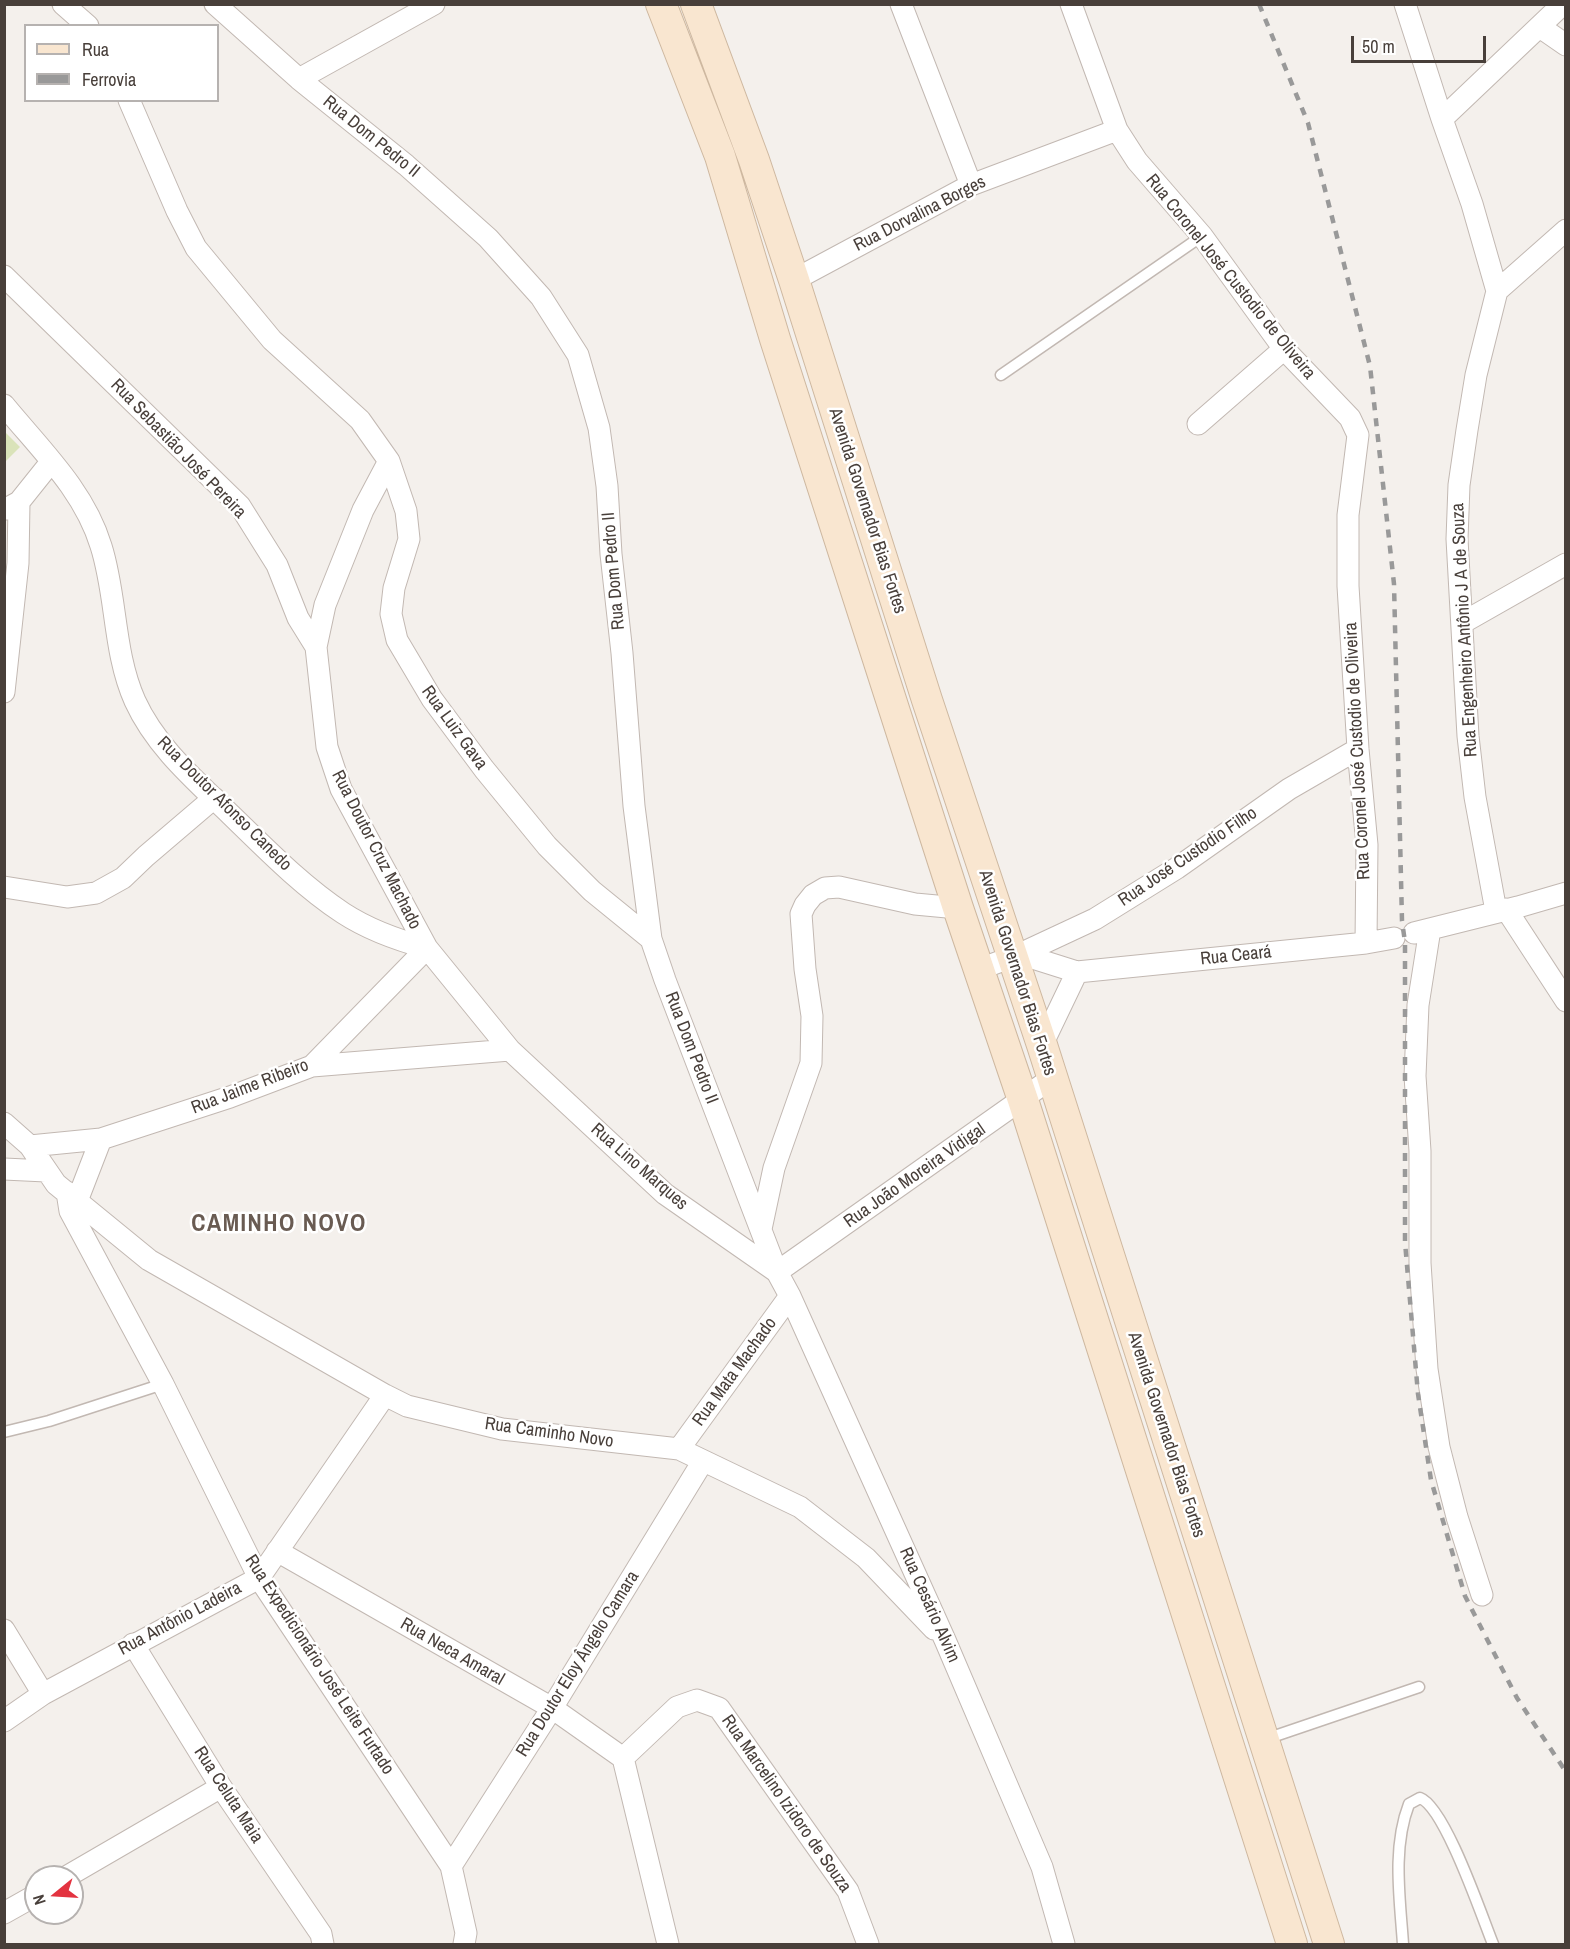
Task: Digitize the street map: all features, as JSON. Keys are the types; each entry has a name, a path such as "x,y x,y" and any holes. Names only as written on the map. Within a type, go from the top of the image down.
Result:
{"main road":[{"name":"Avenida Governador Bias Fortes","path":"662,4 720,156 775,339 958,908 1023,1100 1292,1944"},
{"name":"Avenida Governador Bias Fortes","path":"696,4 754,160 927,700 1016,956 1052,1078 1329,1944"},
{"path":"775,339 807,324"},
{"path":"896,711 927,700"},
{"path":"1144,1480 1177,1469"},
{"path":"1226,1735 1261,1732"}],"street":[{"path":"63,4 86,24"},
{"name":"Rua Dom Pedro II","path":"215,4 299,79 406,165 488,238 541,297 578,355 599,428 607,486 634,806 651,939 777,1272"},
{"path":"299,79 434,4"},
{"path":"901,4 971,184"},
{"name":"Rua Coronel José Custodio de Oliveira","path":"1071,4 1117,130 1137,161 1202,236 1284,349 1350,418 1357,429 1354,475 1348,515 1348,586 1358,749 1367,845 1366,943"},
{"path":"1405,4 1472,204 1497,291 1566,230"},
{"path":"1442,119 1563,4"},
{"path":"1540,27 1566,45"},
{"path":"130,102 177,211 196,248 272,340 360,420 389,461"},
{"name":"Rua Dorvalina Borges","path":"794,280 971,184 1117,130"},
{"name":"Rua Sebastião José Pereira","path":"4,276 240,507 278,565 298,618 316,647"},
{"name":"Rua Engenheiro Antônio J A de Souza","path":"1497,291 1476,375 1459,485 1457,539 1469,746 1475,797 1501,910"},
{"path":"1198,424 1284,349"},
{"name":"Rua Doutor Afonso Canedo","path":"4,405 68,481 86,510 101,546 121,660 134,699 146,724 164,749 269,852 312,890 344,913 375,931 427,948"},
{"name":"Rua Luiz Gava","path":"389,461 406,511 409,538 394,588 391,614 397,640 410,664 454,730 547,846 592,891 651,939"},
{"name":"Rua Doutor Cruz Machado","path":"389,461 363,510 325,605 316,647 327,747 341,789 427,948"},
{"path":"4,692 18,563 12,506 51,462"},
{"path":"1462,623 1566,564"},
{"name":"Rua José Custodio Filho","path":"1016,956 1095,919 1177,868 1288,789 1358,749"},
{"path":"4,887 67,897 96,893 123,878 214,798"},
{"path":"761,1229 774,1168 811,1063 812,1016 805,969 801,914 805,905 813,895 825,888 838,887 915,904 958,908"},
{"name":"Rua Ceará","path":"1016,956 1077,972 1366,943 1566,893"},
{"path":"1501,910 1566,1001"},
{"path":"1413,933 1418,1005 1415,1076 1420,1151 1420,1263 1427,1369 1439,1447 1457,1517 1482,1595"},
{"name":"Rua Lino Marques","path":"427,948 510,1050 665,1194 777,1272"},
{"name":"Rua Jaime Ribeiro","path":"30,1146 101,1139 230,1097 312,1066 427,948"},
{"path":"980,969 1016,956"},
{"path":"1042,1045 1077,972"},
{"path":"312,1066 510,1050"},
{"name":"Rua João Moreira Vidigal","path":"777,1272 1052,1078"},
{"name":"Rua Caminho Novo","path":"4,1123 30,1146 56,1184 149,1260 385,1395 407,1406 502,1429 679,1449 800,1506 866,1558 945,1640"},
{"path":"72,1196 101,1139"},
{"path":"4,1168 46,1170"},
{"name":"Rua Expedicionário José Leite Furtado","path":"72,1196 70,1211 163,1384 259,1578 451,1866 466,1933 464,1944"},
{"name":"Rua Cesário Alvim","path":"777,1272 790,1296 945,1640 1041,1867 1064,1944"},
{"name":"Rua Mata Machado","path":"679,1449 790,1296"},
{"name":"Rua Antônio Ladeira","path":"4,1720 43,1694 259,1578 385,1395"},
{"name":"Rua Doutor Eloy Ângelo Camara","path":"451,1866 552,1708 703,1461"},
{"name":"Rua Neca Amaral","path":"277,1551 552,1708 623,1758"},
{"path":"4,1630 43,1694"},
{"name":"Rua Celuta Maia","path":"133,1644 221,1787 321,1934 323,1944"},
{"name":"Rua Marcelino Izidoro de Souza","path":"623,1758 677,1707 697,1700 719,1707 848,1891 868,1944"},
{"path":"623,1758 668,1944"},
{"path":"84,1867 221,1787"},
{"path":"4,1913 24,1901"}],"lane":[{"path":"1001,375 1202,236"},
{"path":"4,1432 49,1421 163,1384"},
{"path":"1261,1732 1419,1687"},
{"path":"1403,1944 1399,1877 1402,1823 1409,1804 1420,1798 1424,1799 1440,1818 1492,1944"}],"green space":[{"path":"5,432 20,447 4,462"}],"railway":[{"path":"1259,4 1308,123 1370,366 1394,584 1402,921 1405,942 1405,1242 1418,1394 1431,1480 1465,1596 1517,1698 1566,1772"}],"district":[{"name":"CAMINHO NOVO","path":"279,1225"}]}
